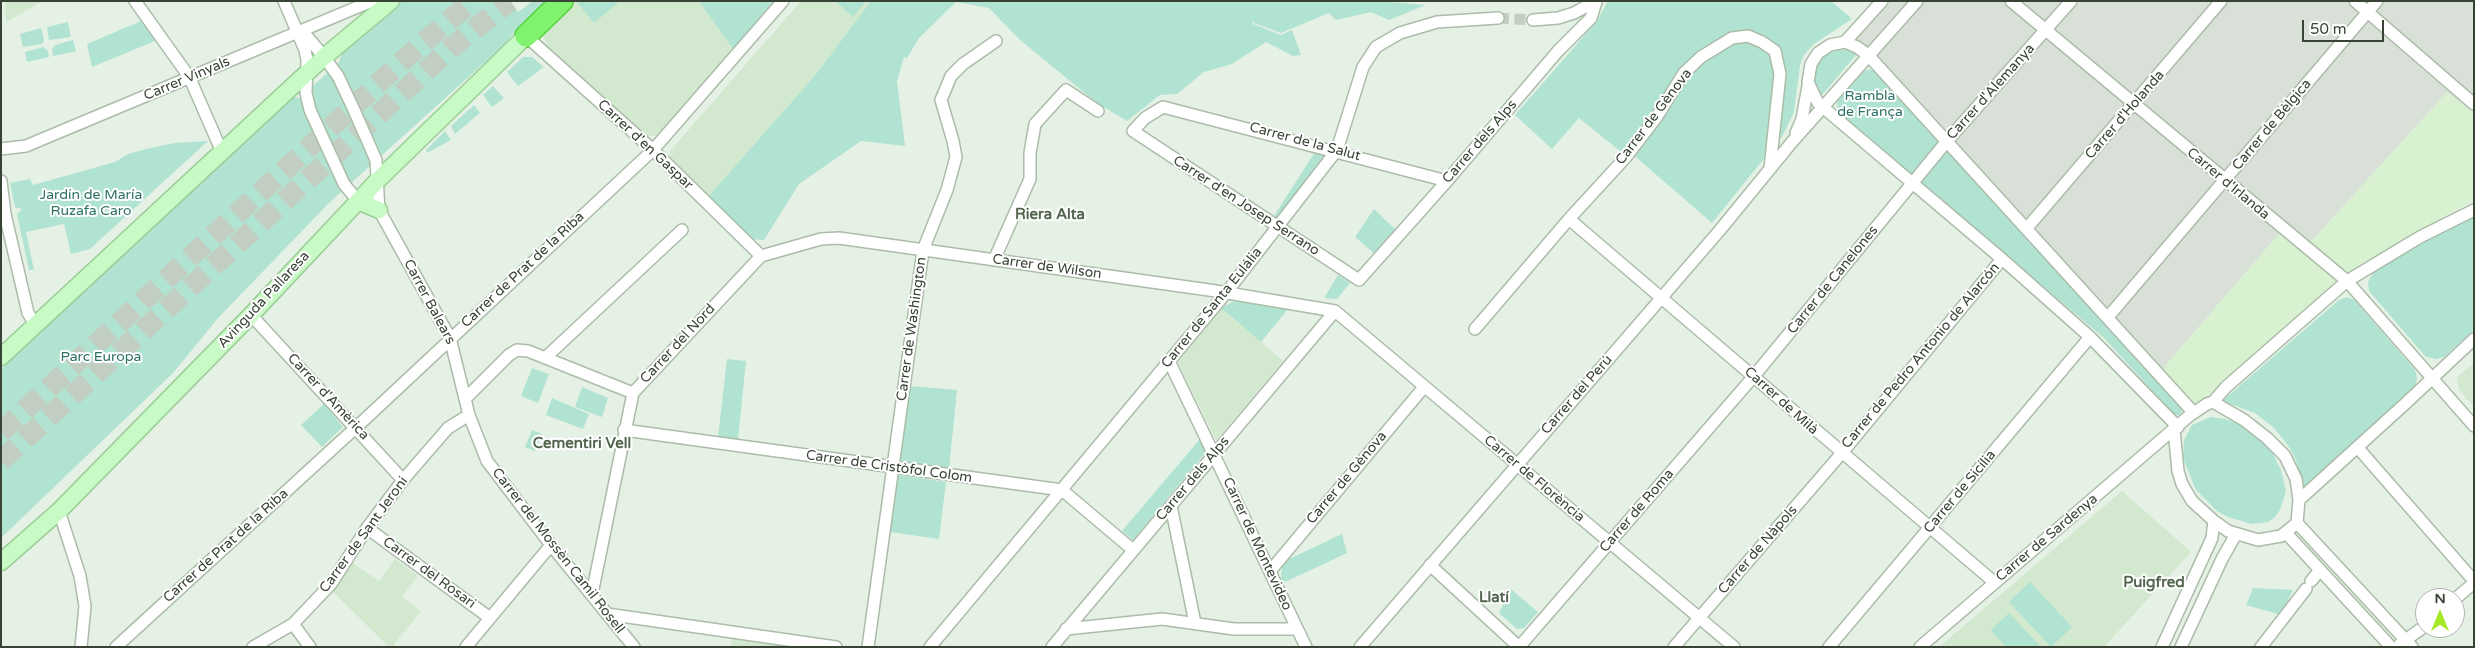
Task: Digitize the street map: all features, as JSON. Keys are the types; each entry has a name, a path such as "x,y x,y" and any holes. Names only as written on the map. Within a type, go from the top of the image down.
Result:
{"highway":[{"path":"526,36 562,1"}],"street":[{"path":"135,1 191,80 222,152"},
{"name":"Carrer Balears","path":"284,1 305,50 306,93 322,140 344,184 358,201 379,210"},
{"name":"Carrer Vinyals","path":"1,149 26,146 191,80 297,31 372,1"},
{"path":"1,357 324,56 391,1"},
{"name":"Carrer de Prat de la Riba","path":"116,647 357,427 653,150 783,1"},
{"path":"1533,20 1558,18 1574,13 1596,1"},
{"name":"Carrer dels Alps","path":"1359,280 1558,51 1591,18 1596,1"},
{"path":"1845,42 1882,1"},
{"name":"Carrer del Perú","path":"1360,647 1662,297 1792,142 1868,54 1917,1"},
{"name":"Carrer d'Irlanda","path":"2011,1 2347,281 2474,426"},
{"name":"Carrer d'Alemanya","path":"1912,184 1947,141 2046,32 2071,1"},
{"name":"Carrer d'Holanda","path":"2027,228 2221,1"},
{"path":"2355,1 2474,104"},
{"name":"Carrer de Bèlgica","path":"2108,317 2377,1"},
{"name":"Carrer de Santa Eulália","path":"930,647 1226,293 1337,150 1362,67 1376,47 1400,33 1437,22 1498,18"},
{"name":"Carrer Balears","path":"297,31 306,35 324,56 341,82 376,160 379,210 450,338 466,398"},
{"name":"Carrer d'en Gaspar","path":"526,36 653,150 761,256"},
{"name":"Avinguda Pallaresa","path":"1,562 59,511 251,315 378,180 526,36"},
{"name":"Carrer de Gènova","path":"1475,329 1569,219 1626,157 1656,118 1684,73 1701,57 1732,38 1748,36 1762,42 1775,51 1780,74 1770,168"},
{"name":"Carrer de Washington","path":"868,647 923,250 947,190 956,157 954,141 941,100 951,76 963,64 996,41"},
{"path":"2176,429 2090,337 2002,259 1823,108 1814,97 1808,82 1811,64 1818,52 1830,45 1845,42 1857,46 1868,54 2194,413"},
{"name":"Carrer del Perú","path":"1792,142 1802,119 1808,82"},
{"path":"994,260 1030,179 1030,153 1035,124 1066,90 1098,111"},
{"name":"Carrer de la Salut","path":"1163,106 1337,150 1447,181"},
{"name":"Carrer d'en Josep Serrano","path":"1163,106 1145,118 1133,131 1359,280"},
{"path":"1,181 6,214 28,313 35,324"},
{"name":"Carrer de Canelones","path":"1754,376 1912,184"},
{"path":"2213,402 2244,420 2267,438 2285,456 2296,479 2299,500 2297,522 2286,534 2258,540 2236,534 2214,522 2192,501 2182,484 2174,446 2176,429 2194,413 2213,402 2226,387 2347,281 2420,236 2474,210"},
{"name":"Carrer de Milà","path":"1569,219 1754,376 1840,454 1994,582"},
{"path":"545,358 682,230"},
{"name":"Carrer de Wilson","path":"761,256 821,239 839,238 1226,293 1335,311"},
{"name":"Carrer del Nord","path":"592,594 633,393 761,256"},
{"name":"Carrer de Pedro Antonio de Alarcón","path":"1840,454 2002,259"},
{"name":"Carrer dels Alps","path":"1052,647 1335,311"},
{"name":"Carrer de Florència","path":"1335,311 1734,647"},
{"name":"Carrer d'Amèrica","path":"251,315 357,427 403,480"},
{"name":"Carrer de Sicília","path":"1829,647 2090,337"},
{"path":"2299,500 2433,379 2474,339"},
{"path":"466,398 509,355 517,350 528,351 633,393"},
{"name":"Carrer de Montevideo","path":"1169,361 1271,570 1306,647"},
{"name":"Carrer de Roma","path":"1520,647 1754,376"},
{"name":"Carrer de Gènova","path":"1271,570 1424,387"},
{"name":"Carrer del Mossèn Camil Rosell","path":"466,398 468,415 475,435 492,468 551,545 634,647"},
{"name":"Carrer de Sant Jeroni","path":"253,647 293,624 331,584 367,528 403,480 448,428 468,415"},
{"name":"Carrer de Sardenya","path":"1920,647 1994,582 2176,429"},
{"name":"Carrer de Cristòfol Colom","path":"624,430 1062,490"},
{"path":"2358,448 2474,582"},
{"name":"Carrer de Nàpols","path":"1674,647 1840,454"},
{"path":"1062,490 1134,550"},
{"path":"1171,506 1195,623"},
{"path":"59,511 80,576 85,606 81,647"},
{"path":"2162,647 2212,538 2214,522"},
{"path":"2297,522 2405,645 2415,636"},
{"name":"Carrer del Rosari","path":"367,528 490,618"},
{"path":"2181,647 2222,559 2236,534"},
{"path":"2286,534 2391,647"},
{"path":"466,647 551,545"},
{"path":"1430,565 1520,647"},
{"path":"2261,647 2320,570"},
{"path":"607,614 836,647"},
{"path":"1066,629 1162,619 1234,628 1297,629"},
{"path":"293,624 310,647"}],"shaded area":[{"path":"5,1 43,1 6,22"},
{"path":"570,1 699,1 733,49 658,136 648,136 548,47 543,36 547,21"},
{"path":"801,1 871,1 817,73 708,197 670,160 670,151"},
{"path":"1883,1 2474,1 2474,113 2447,92 2306,247 2283,229 2159,373 1850,38"},
{"path":"2447,92 2474,113 2474,200 2356,267 2212,393 2192,408 2159,373 2283,229 2306,247"},
{"path":"1221,308 1283,361 1216,440 1177,360"},
{"path":"2474,363 2474,407 2459,390 2457,377"},
{"path":"2122,491 2191,552 2104,647 1939,647"},
{"path":"395,559 418,576 402,597 421,611 392,647 389,647 333,592 351,562 379,581"},
{"path":"732,639 776,645 786,647 730,647"}],"green space":[{"name":"Parc Europa","path":"400,1 510,1 518,12 533,1 552,1 524,30 518,28 503,46 330,202 219,317 173,373 1,538 1,369 293,97 300,98 339,62 342,53"},
{"path":"576,1 620,1 594,23"},
{"path":"699,1 774,1 733,49"},
{"path":"835,1 866,1 853,17"},
{"path":"871,1 1378,1 1426,5 1389,20 1371,12 1336,20 1329,13 1281,33 1254,23 1252,19 1253,24 1281,35 1292,30 1301,55 1293,56 1266,42 1232,64 1204,72 1177,94 1160,95 1127,121 1097,103 1020,40 989,8 956,2 919,38 907,58 904,57 897,81 905,146 861,141 799,184 764,240 751,239 708,197 817,73"},
{"path":"1608,1 1831,1 1852,19 1814,44 1804,55 1800,65 1794,112 1783,135 1712,223 1630,152 1620,151 1579,118 1552,149 1515,115 1597,21"},
{"path":"141,21 155,41 92,67 87,44"},
{"path":"68,22 71,37 49,40 47,27"},
{"path":"41,28 44,40 42,44 23,47 20,34"},
{"path":"73,40 76,51 53,56 52,49 55,45"},
{"path":"43,47 48,51 49,57 27,62 25,52"},
{"path":"1839,49 1850,50 1857,54 1821,96 1815,86 1813,76 1815,66 1819,59 1830,51"},
{"path":"523,57 532,57 544,67 518,86 507,72"},
{"name":"Rambla de França","path":"1870,69 1876,72 2183,408 2180,415 2175,415 2104,338 1842,116 1837,107 1838,99 1861,72"},
{"path":"493,86 504,98 492,107 483,95"},
{"path":"474,105 480,113 455,134 451,126"},
{"path":"445,131 451,140 427,153 426,150"},
{"name":"Jardín de María Ruzafa Caro","path":"208,141 90,249 71,254 64,224 26,232 34,270 29,270 17,214 22,209 15,207 10,183 30,179 33,185 115,162 128,154 150,148 175,143"},
{"path":"1315,152 1328,157 1280,217 1274,216"},
{"path":"1374,209 1397,231 1376,255 1355,237"},
{"path":"2474,217 2474,330 2444,357 2437,359 2426,357 2369,291 2368,282 2373,273 2387,262 2431,237"},
{"path":"1338,275 1350,283 1337,299 1324,298"},
{"path":"2347,297 2354,300 2415,370 2417,378 2415,386 2304,490 2296,460 2288,445 2273,427 2255,413 2222,401 2339,300"},
{"path":"1234,301 1288,309 1261,342 1221,308"},
{"path":"727,359 746,361 738,439 718,437"},
{"path":"532,368 549,374 538,403 521,396"},
{"path":"910,386 957,390 949,469 899,462"},
{"path":"582,387 608,398 602,417 575,407"},
{"path":"552,398 589,414 583,429 546,415"},
{"path":"324,404 343,427 322,447 301,425"},
{"path":"2211,417 2239,424 2253,432 2271,450 2281,470 2286,491 2280,510 2268,522 2251,524 2228,517 2217,511 2196,490 2183,458 2184,440 2192,425"},
{"path":"532,430 542,434 535,451 525,447"},
{"path":"1200,439 1206,452 1133,540 1122,531"},
{"path":"898,475 946,482 939,539 890,532"},
{"path":"1342,534 1347,553 1283,583 1281,578 1282,567 1289,559"},
{"path":"2030,582 2072,627 2051,647 2009,602"},
{"path":"2253,588 2293,590 2281,615 2246,605"},
{"path":"1511,589 1538,612 1524,628 1517,629 1499,613"},
{"path":"2009,613 2040,646 2006,647 1991,630"}],"tunnel":[{"path":"1,432 408,56 472,1"},
{"path":"1,461 451,48 510,1"},
{"path":"1498,18 1533,20"}],"district":[{"name":"Riera Alta","path":"1050,215"},
{"name":"Cementiri Vell","path":"582,444"},
{"name":"Puigfred","path":"2154,583"},
{"name":"Llatí","path":"1494,598"}]}
